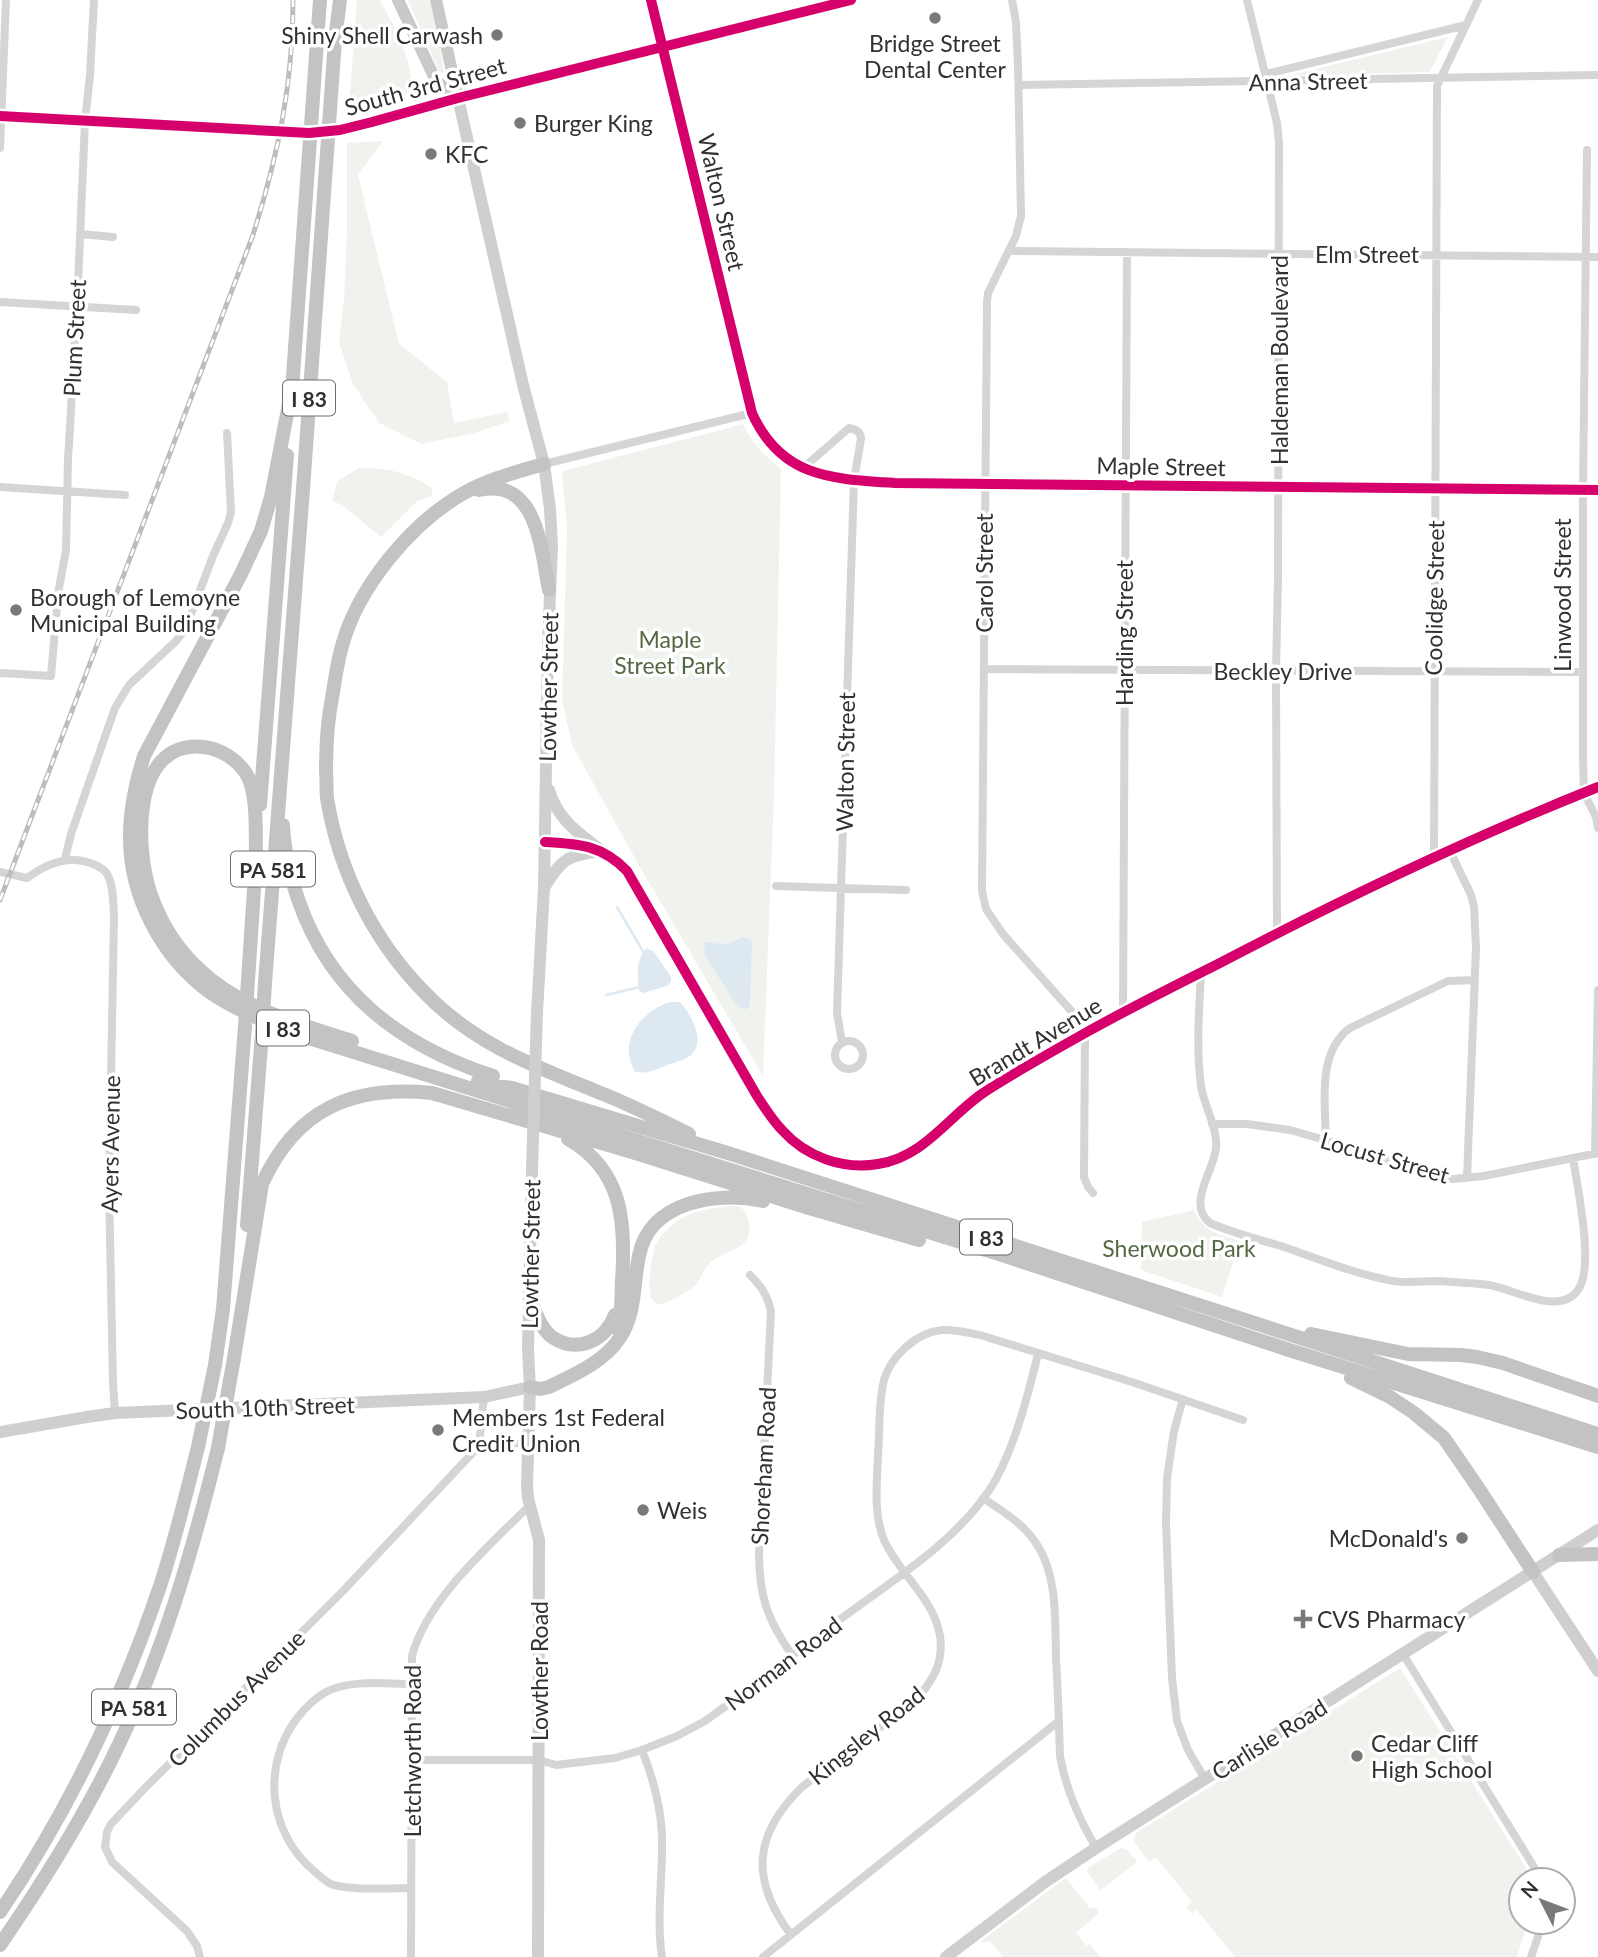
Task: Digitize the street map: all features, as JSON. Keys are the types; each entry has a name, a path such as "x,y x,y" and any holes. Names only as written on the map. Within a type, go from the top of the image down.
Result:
{"highway":[{"name":"I 83","path":"320,0 293,383 271,497 261,531 241,574 144,756 134,787 130,837 139,895 151,922 180,965 232,1006 293,1032 999,1254 1286,1349 1598,1447"},
{"name":"I 83","path":"340,0 281,755 283,830 288,860 312,934 339,977 390,1026 438,1055 464,1067 502,1079 512,1087 731,1154 1598,1434"},
{"name":"PA 581","path":"0,1912 42,1847 100,1737 126,1677 160,1586 198,1447 215,1365 225,1288 293,383"},
{"path":"544,464 491,481 464,493 440,509 409,535 386,561 356,611 342,645 327,726 327,796 340,853 360,902 390,953 426,995 466,1028 514,1058 600,1093 731,1154"},
{"path":"464,493 491,487 518,497 528,508 535,522 549,590"},
{"path":"256,869 253,794 247,776 231,758 210,748 183,749 168,756 153,775 144,800 140,828 144,874 157,910 175,942 200,971 238,997 283,1019 491,1085 512,1087"},
{"name":"PA 581","path":"0,1945 58,1856 119,1744 178,1593 194,1544 218,1448 237,1341 281,755"},
{"path":"237,1341 262,1184 278,1154 316,1115 348,1099 370,1093 408,1090 432,1093 809,1208 1174,1312"},
{"path":"530,1387 602,1347 611,1337 621,1312 622,1222 612,1183 596,1160 584,1149 538,1125"},
{"path":"530,1387 549,1387 610,1351 627,1325 643,1242 655,1223 666,1214 677,1207 725,1198 754,1199 809,1208"},
{"path":"530,1299 540,1323 552,1337 575,1345 589,1343 604,1334 612,1323 620,1301"},
{"path":"1241,1319 1408,1354 1461,1354 1476,1357 1503,1363 1598,1396"},
{"path":"1286,1349 1379,1391 1414,1413 1444,1438 1533,1572"},
{"path":"1559,1555 1598,1554"}],"main road":[{"path":"398,0 436,81 458,98"},
{"name":"Lowther Street","path":"436,0 523,385 544,464 551,522 544,888 532,1169 528,1350 530,1387"},
{"name":"South 3rd Street","path":"1,116 260,131 309,133 340,130 830,3 851,0"},
{"path":"546,779 553,804 566,822 602,851"},
{"path":"544,888 558,867 572,856 602,851"},
{"name":"South 10th Street","path":"0,1432 116,1413 484,1397 530,1387"},
{"name":"Lowther Road","path":"530,1387 527,1485 539,1541 538,1957"},
{"name":"Carlisle Road","path":"946,1957 1035,1889 1096,1848 1598,1530"},
{"path":"1533,1572 1598,1671"}],"street":[{"path":"0,148 6,0"},
{"name":"Plum Street","path":"0,673 51,676 58,594 66,550 66,491 94,0"},
{"name":"Walton Street","path":"651,0 752,413"},
{"name":"Carol Street","path":"1012,0 1016,22 1019,85 1021,216 1016,236 988,293 987,302 981,853 984,905 1003,934 1087,1032"},
{"name":"Haldeman Boulevard","path":"1247,0 1277,123 1279,143 1277,933"},
{"path":"1440,78 1478,0"},
{"name":"Anna Street","path":"1266,78 1466,25"},
{"name":"Anna Street","path":"1019,85 1266,78 1598,75"},
{"name":"Coolidge Street","path":"1434,858 1437,86 1440,78"},
{"name":"Linwood Street","path":"1587,150 1583,490 1584,793 1598,828"},
{"path":"80,234 113,237"},
{"name":"Elm Street","path":"1010,251 1598,257"},
{"name":"Harding Street","path":"1123,1013 1127,252"},
{"path":"0,302 136,310"},
{"path":"544,464 752,413"},
{"name":"Maple Street","path":"752,413 773,446 802,469 854,480 985,485 1598,490"},
{"name":"Walton Street","path":"802,469 849,428 855,428 860,433 854,480 836,1013 842,1042"},
{"path":"0,872 27,877 43,866 65,859 71,834 116,708 130,685 185,630 231,512 228,433"},
{"path":"0,487 125,495"},
{"name":"Beckley Drive","path":"984,669 1583,672"},
{"name":"Brandt Avenue","path":"545,842 581,845 602,851 627,871 774,1121 800,1146 827,1160 863,1166 901,1158 942,1131 986,1091 1087,1032 1277,933 1434,858 1598,788"},
{"path":"1450,851 1474,907 1476,948 1468,1178"},
{"name":"Ayers Avenue","path":"65,859 80,860 100,867 107,874 112,894 114,917 109,1187 116,1413"},
{"path":"776,886 906,890"},
{"path":"1201,973 1199,1072 1216,1140 1216,1151 1200,1204 1204,1218 1210,1223 1388,1281 1435,1281 1494,1286 1551,1303 1566,1300 1578,1290 1584,1275 1583,1213 1573,1158"},
{"path":"1326,1140 1328,1062 1333,1046 1342,1034 1448,981 1475,980"},
{"path":"1597,1154 1598,990"},
{"path":"1087,1032 1084,1177 1093,1193"},
{"name":"Locust Street","path":"1212,1125 1264,1125 1326,1140 1429,1175 1453,1179 1597,1154"},
{"name":"Shoreham Road","path":"750,1275 762,1287 771,1311 759,1554 761,1590 768,1616 792,1655"},
{"name":"Kingsley Road","path":"791,1935 774,1911 765,1885 764,1849 773,1821 802,1787 917,1699 928,1686 940,1661 940,1637 933,1611 884,1540 877,1510 882,1391 884,1379 893,1362 911,1343 922,1336 944,1330 980,1335 1182,1403 1243,1420"},
{"name":"Norman Road","path":"411,1760 539,1760 556,1765 615,1758 642,1750 705,1721 904,1572 970,1515 1005,1460 1038,1354"},
{"path":"484,1397 479,1446 494,1442 528,1444"},
{"path":"1182,1403 1169,1457 1167,1478 1172,1678 1177,1721 1188,1750 1205,1779"},
{"name":"Columbus Avenue","path":"200,1957 197,1946 187,1931 112,1862 105,1847 107,1832 144,1789 343,1591 479,1446"},
{"path":"983,1498 1019,1524 1031,1536 1044,1558 1053,1595 1059,1756 1076,1811 1096,1848"},
{"name":"Letchworth Road","path":"411,1957 411,1662 415,1642 430,1614 445,1594 530,1505"},
{"path":"1403,1654 1533,1866"},
{"path":"411,1684 345,1686 315,1699 293,1724 285,1738 275,1769 274,1790 279,1819 293,1849 326,1881 342,1887 411,1888"},
{"path":"763,1957 1059,1721"},
{"path":"642,1750 650,1770 660,1815 662,1957"},
{"path":"1531,1957 1539,1936"}],"green space":[{"path":"357,0 380,0 398,34 411,76 410,88 405,96 393,103 348,117"},
{"path":"408,0 429,0 436,24 444,72 442,73 439,71"},
{"path":"1448,37 1430,72 1286,76"},
{"path":"383,141 358,175 399,344 447,382 454,423 507,412 510,421 471,434 421,444 379,423 353,384 339,342 347,233 347,143"},
{"name":"Maple Street Park","path":"743,424 759,449 781,469 774,794 763,1076 641,869 572,745 562,699 567,529 563,471"},
{"path":"359,468 389,470 406,475 432,488 432,496 417,501 381,537 341,504 332,502 337,481"},
{"path":"739,1206 748,1218 749,1233 743,1244 711,1262 689,1290 662,1304 654,1301 650,1287 651,1267 656,1244 662,1235 690,1214"},
{"name":"Sherwood Park","path":"1194,1210 1207,1227 1240,1241 1222,1297 1141,1270 1142,1222"},
{"name":"Cedar Cliff High School","path":"1400,1668 1525,1866 1507,1866 1507,1936 1524,1936 1517,1957 1235,1957 1197,1910 1192,1914 1186,1907 1192,1902 1156,1857 1149,1862 1134,1842 1136,1833"},
{"path":"1121,1848 1126,1849 1136,1863 1100,1891 1087,1871 1089,1867"},
{"path":"1066,1878 1090,1908 1096,1908 1099,1913 1076,1933 1087,1946 1090,1944 1100,1957 1003,1957 990,1941 981,1941"}],"shaded area":[{"path":"743,937 752,942 750,1005 747,1009 742,1009 733,1000 703,952 706,942 725,944"},
{"path":"647,948 654,952 671,977 671,982 667,986 643,993 639,990 638,967"},
{"path":"671,1002 680,1002 693,1022 697,1038 694,1051 683,1060 655,1070 634,1071 629,1045 635,1028 648,1014"}],"waterway":[{"path":"617,907 644,953"},
{"path":"606,995 640,987"}],"railway":[{"path":"0,900 253,235 277,148 287,91 293,0"}],"cycle path":[{"path":"651,0 752,413 764,435 793,463 811,471 850,480 895,483 1598,490"},
{"path":"0,116 309,133 340,130 851,0"},
{"path":"545,842 599,851 627,871 757,1096 775,1122 802,1148 814,1154 839,1163 865,1165 895,1160 909,1153 936,1134 986,1091 1152,997 1406,871 1501,827 1598,787"}],"place":[{"name":"Bridge Street Dental Center","path":"935,18"},
{"name":"Shiny Shell Carwash","path":"497,35"},
{"name":"Burger King","path":"520,123"},
{"name":"KFC","path":"431,154"},
{"name":"Borough of Lemoyne Municipal Building","path":"16,610"},
{"name":"Members 1st Federal Credit Union","path":"438,1430"},
{"name":"Weis","path":"643,1510"},
{"name":"McDonald's","path":"1462,1538"},
{"name":"CVS Pharmacy","path":"1303,1619"},
{"name":"Cedar Cliff High School","path":"1357,1756"}]}
